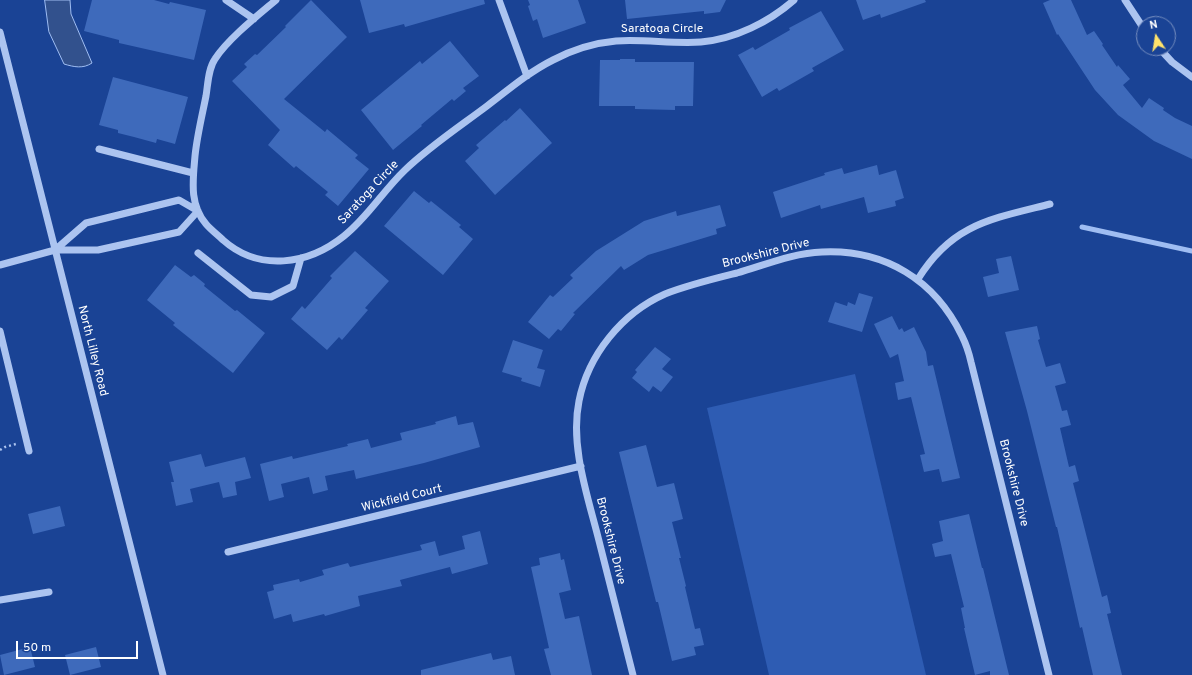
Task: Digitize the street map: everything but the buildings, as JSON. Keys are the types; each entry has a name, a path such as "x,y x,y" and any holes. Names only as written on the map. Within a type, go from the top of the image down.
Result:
{"street":[{"path":"226,0 254,18"},
{"name":"Saratoga Circle","path":"276,0 254,18 223,48 213,61 195,154 193,195 198,211 206,224 231,247 245,255 263,261 282,262 301,258 324,249 343,237 354,227 404,171 431,148 527,76 552,61 578,49 617,41 701,42 721,38 747,30 772,18 794,0"},
{"path":"499,0 527,76"},
{"path":"1125,0 1136,17"},
{"name":"North Lilley Road","path":"0,32 163,675"},
{"path":"1166,56 1192,77"},
{"path":"99,149 193,173"},
{"name":"Saratoga Circle","path":"55,250 86,223 93,221 179,200 198,211"},
{"path":"918,279 938,251 966,230 995,218 1050,204"},
{"path":"0,265 55,250 98,250 178,232 198,211"},
{"name":"Brookshire Drive","path":"633,675 576,442 576,421 579,400 587,374 597,354 613,332 632,314 650,302 685,287 795,256 821,252 848,253 874,257 898,267 918,279 934,293 950,313 963,337 1049,675"},
{"path":"198,253 251,295 271,297 293,286 301,258"},
{"path":"0,332 29,451"},
{"name":"Wickfield Court","path":"228,552 581,466"},
{"path":"0,600 49,592"}],"path":[{"path":"0,450 19,443"}],"shaded area":[{"path":"45,0 70,0 71,14 92,63 78,67 64,64 49,32"},
{"path":"855,374 926,675 769,675 707,408"}],"waterway":[{"path":"1082,227 1192,251"}]}
